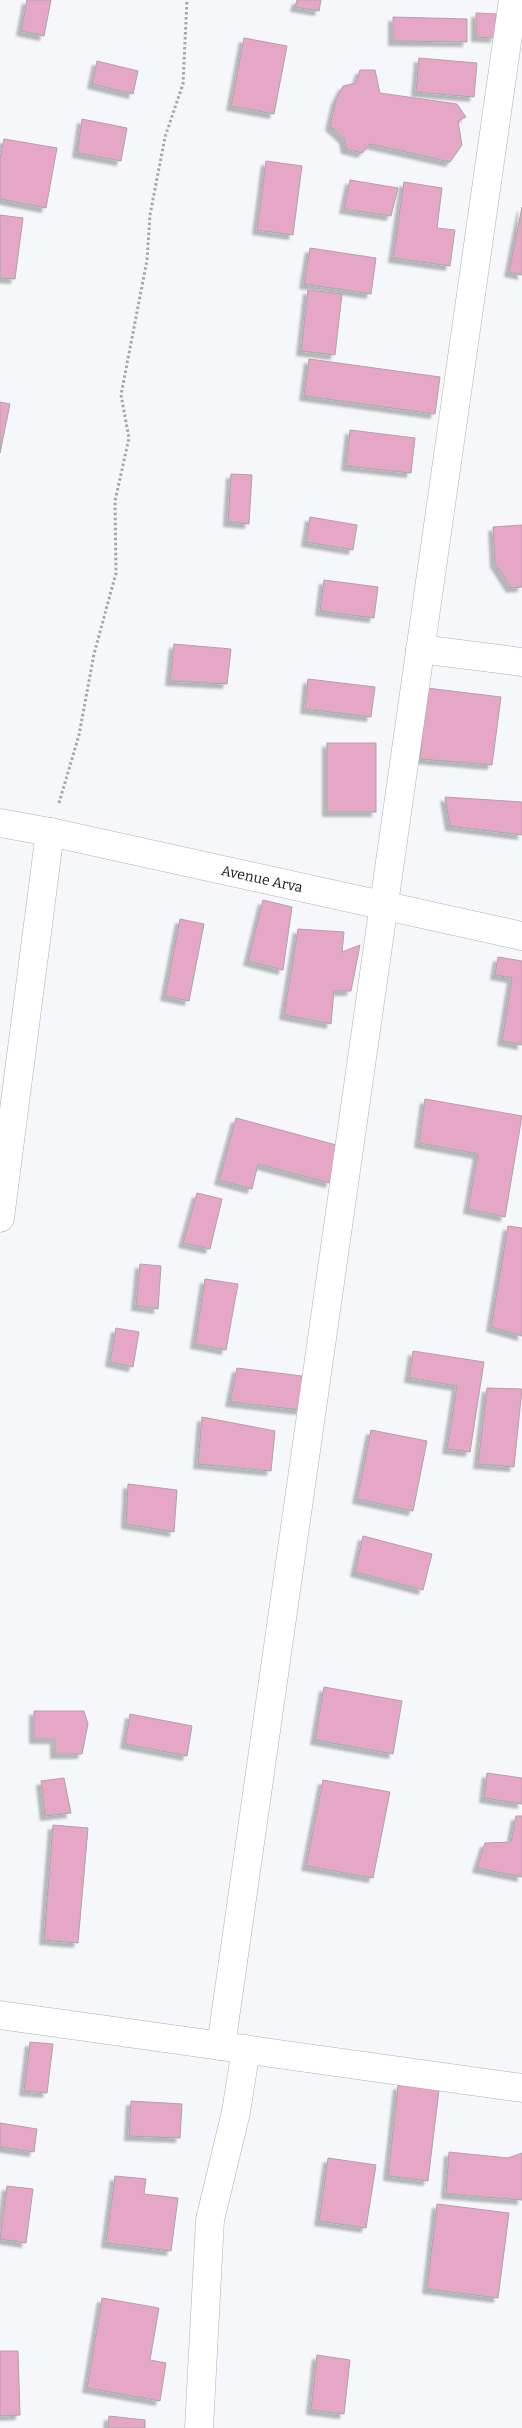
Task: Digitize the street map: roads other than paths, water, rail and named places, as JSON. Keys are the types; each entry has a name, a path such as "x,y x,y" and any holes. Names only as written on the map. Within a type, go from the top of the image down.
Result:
{"street":[{"path":"198,2428 210,2220 234,2122 234,2047 384,905 513,0"},
{"path":"420,649 522,662"},
{"name":"Avenue Arva","path":"0,823 50,832 522,936"},
{"path":"0,1218 50,832"},
{"path":"0,2015 522,2088"}]}
